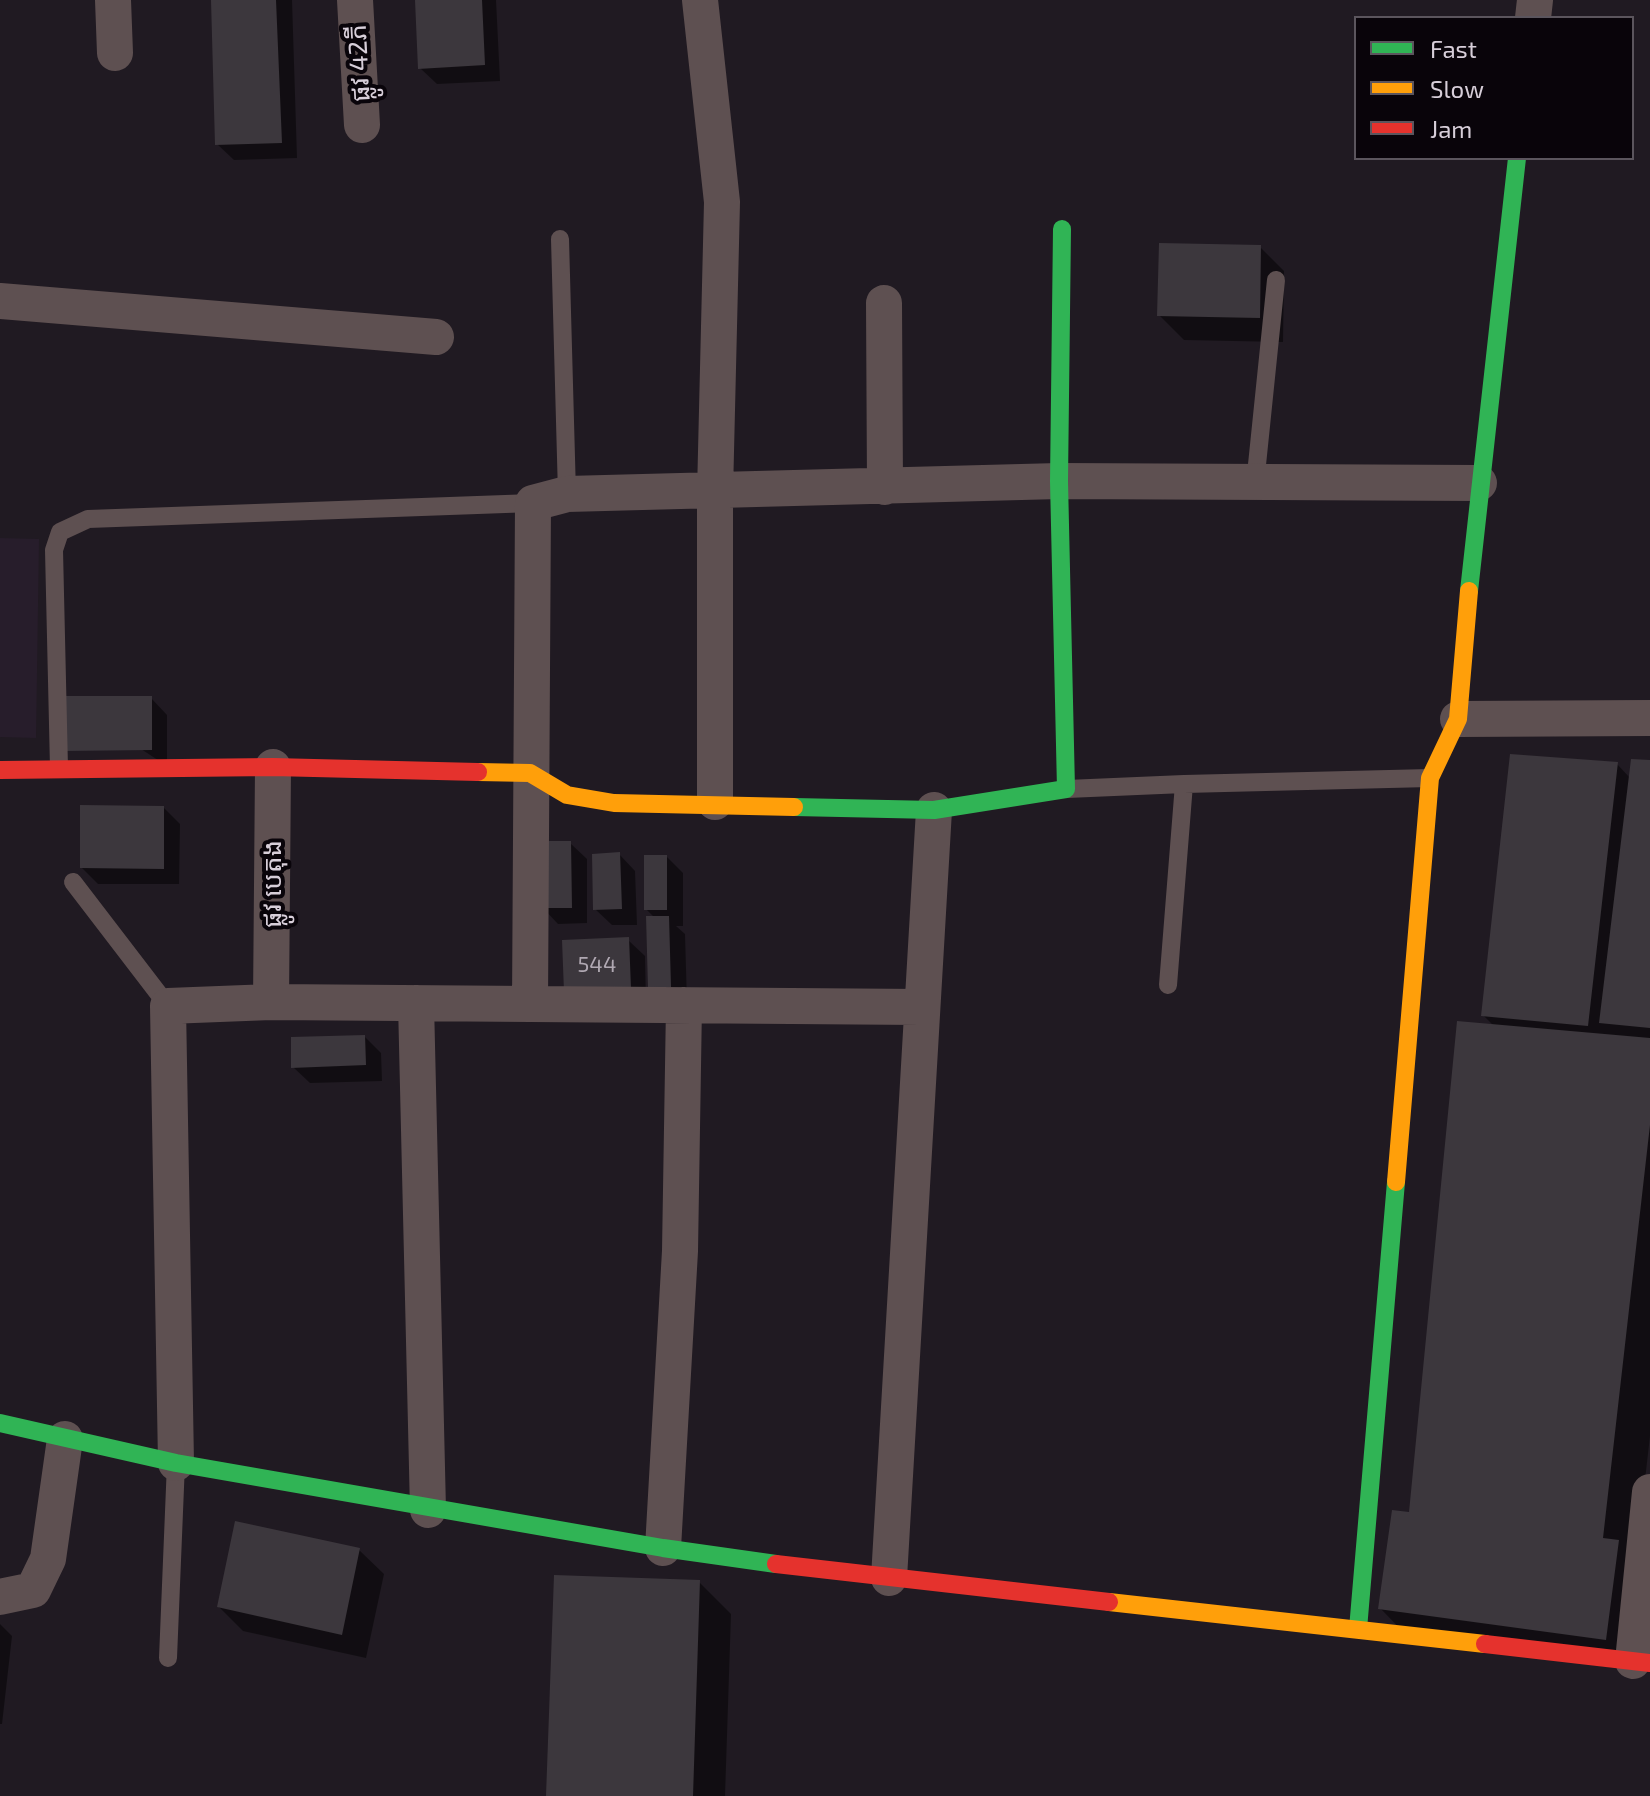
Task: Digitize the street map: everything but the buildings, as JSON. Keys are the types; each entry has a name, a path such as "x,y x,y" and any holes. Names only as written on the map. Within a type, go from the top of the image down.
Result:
{"street":[{"path":"113,0 115,53"},
{"name":"ផ្លូវ 42ភី","path":"355,0 362,125"},
{"path":"700,0 722,202 715,493 715,802"},
{"path":"1358,1629 1430,778 1458,719 1479,483 1517,160"},
{"path":"0,770 273,767 530,773 567,795 614,803 715,802 934,810 1020,799 1066,789 1059,481 1062,229"},
{"path":"0,301 436,337"},
{"path":"884,303 885,487"},
{"path":"530,1004 530,773 550,498 1059,481 1479,483"},
{"path":"1458,719 1650,718"},
{"name":"ផ្លូវ បេតុង","path":"271,1002 273,767"},
{"path":"889,1578 934,810"},
{"path":"176,1463 168,1006 271,1002 921,1007"},
{"path":"416,1003 428,1510"},
{"path":"663,1548 680,1251 684,1005"},
{"path":"0,1423 176,1463 428,1510 663,1548 889,1578 1641,1662 1650,1492"},
{"path":"0,1597 33,1590 48,1559 65,1439"}],"lane":[{"path":"59,768 54,550 60,532 88,519 550,498 560,239"},
{"path":"1255,484 1276,280"},
{"path":"1066,789 1430,778"},
{"path":"1168,985 1184,784"},
{"path":"73,882 168,1006"},
{"path":"168,1658 176,1463"}],"shaded area":[{"path":"0,538 39,539 36,738 0,737"}],"traffic: fast":[{"path":"1469,591 1517,160"},
{"path":"794,807 934,810 1066,789 1059,481 1062,229"},
{"path":"1358,1629 1396,1182"},
{"path":"0,1423 176,1463 663,1548 776,1564"}],"traffic: slow":[{"path":"1396,1182 1430,778 1458,719 1469,591"},
{"path":"478,772 530,773 567,795 614,803 794,807"},
{"path":"1109,1602 1485,1644"}],"traffic: jam":[{"path":"0,770 273,767 478,772"},
{"path":"776,1564 1109,1602"},
{"path":"1485,1644 1650,1663"}]}
